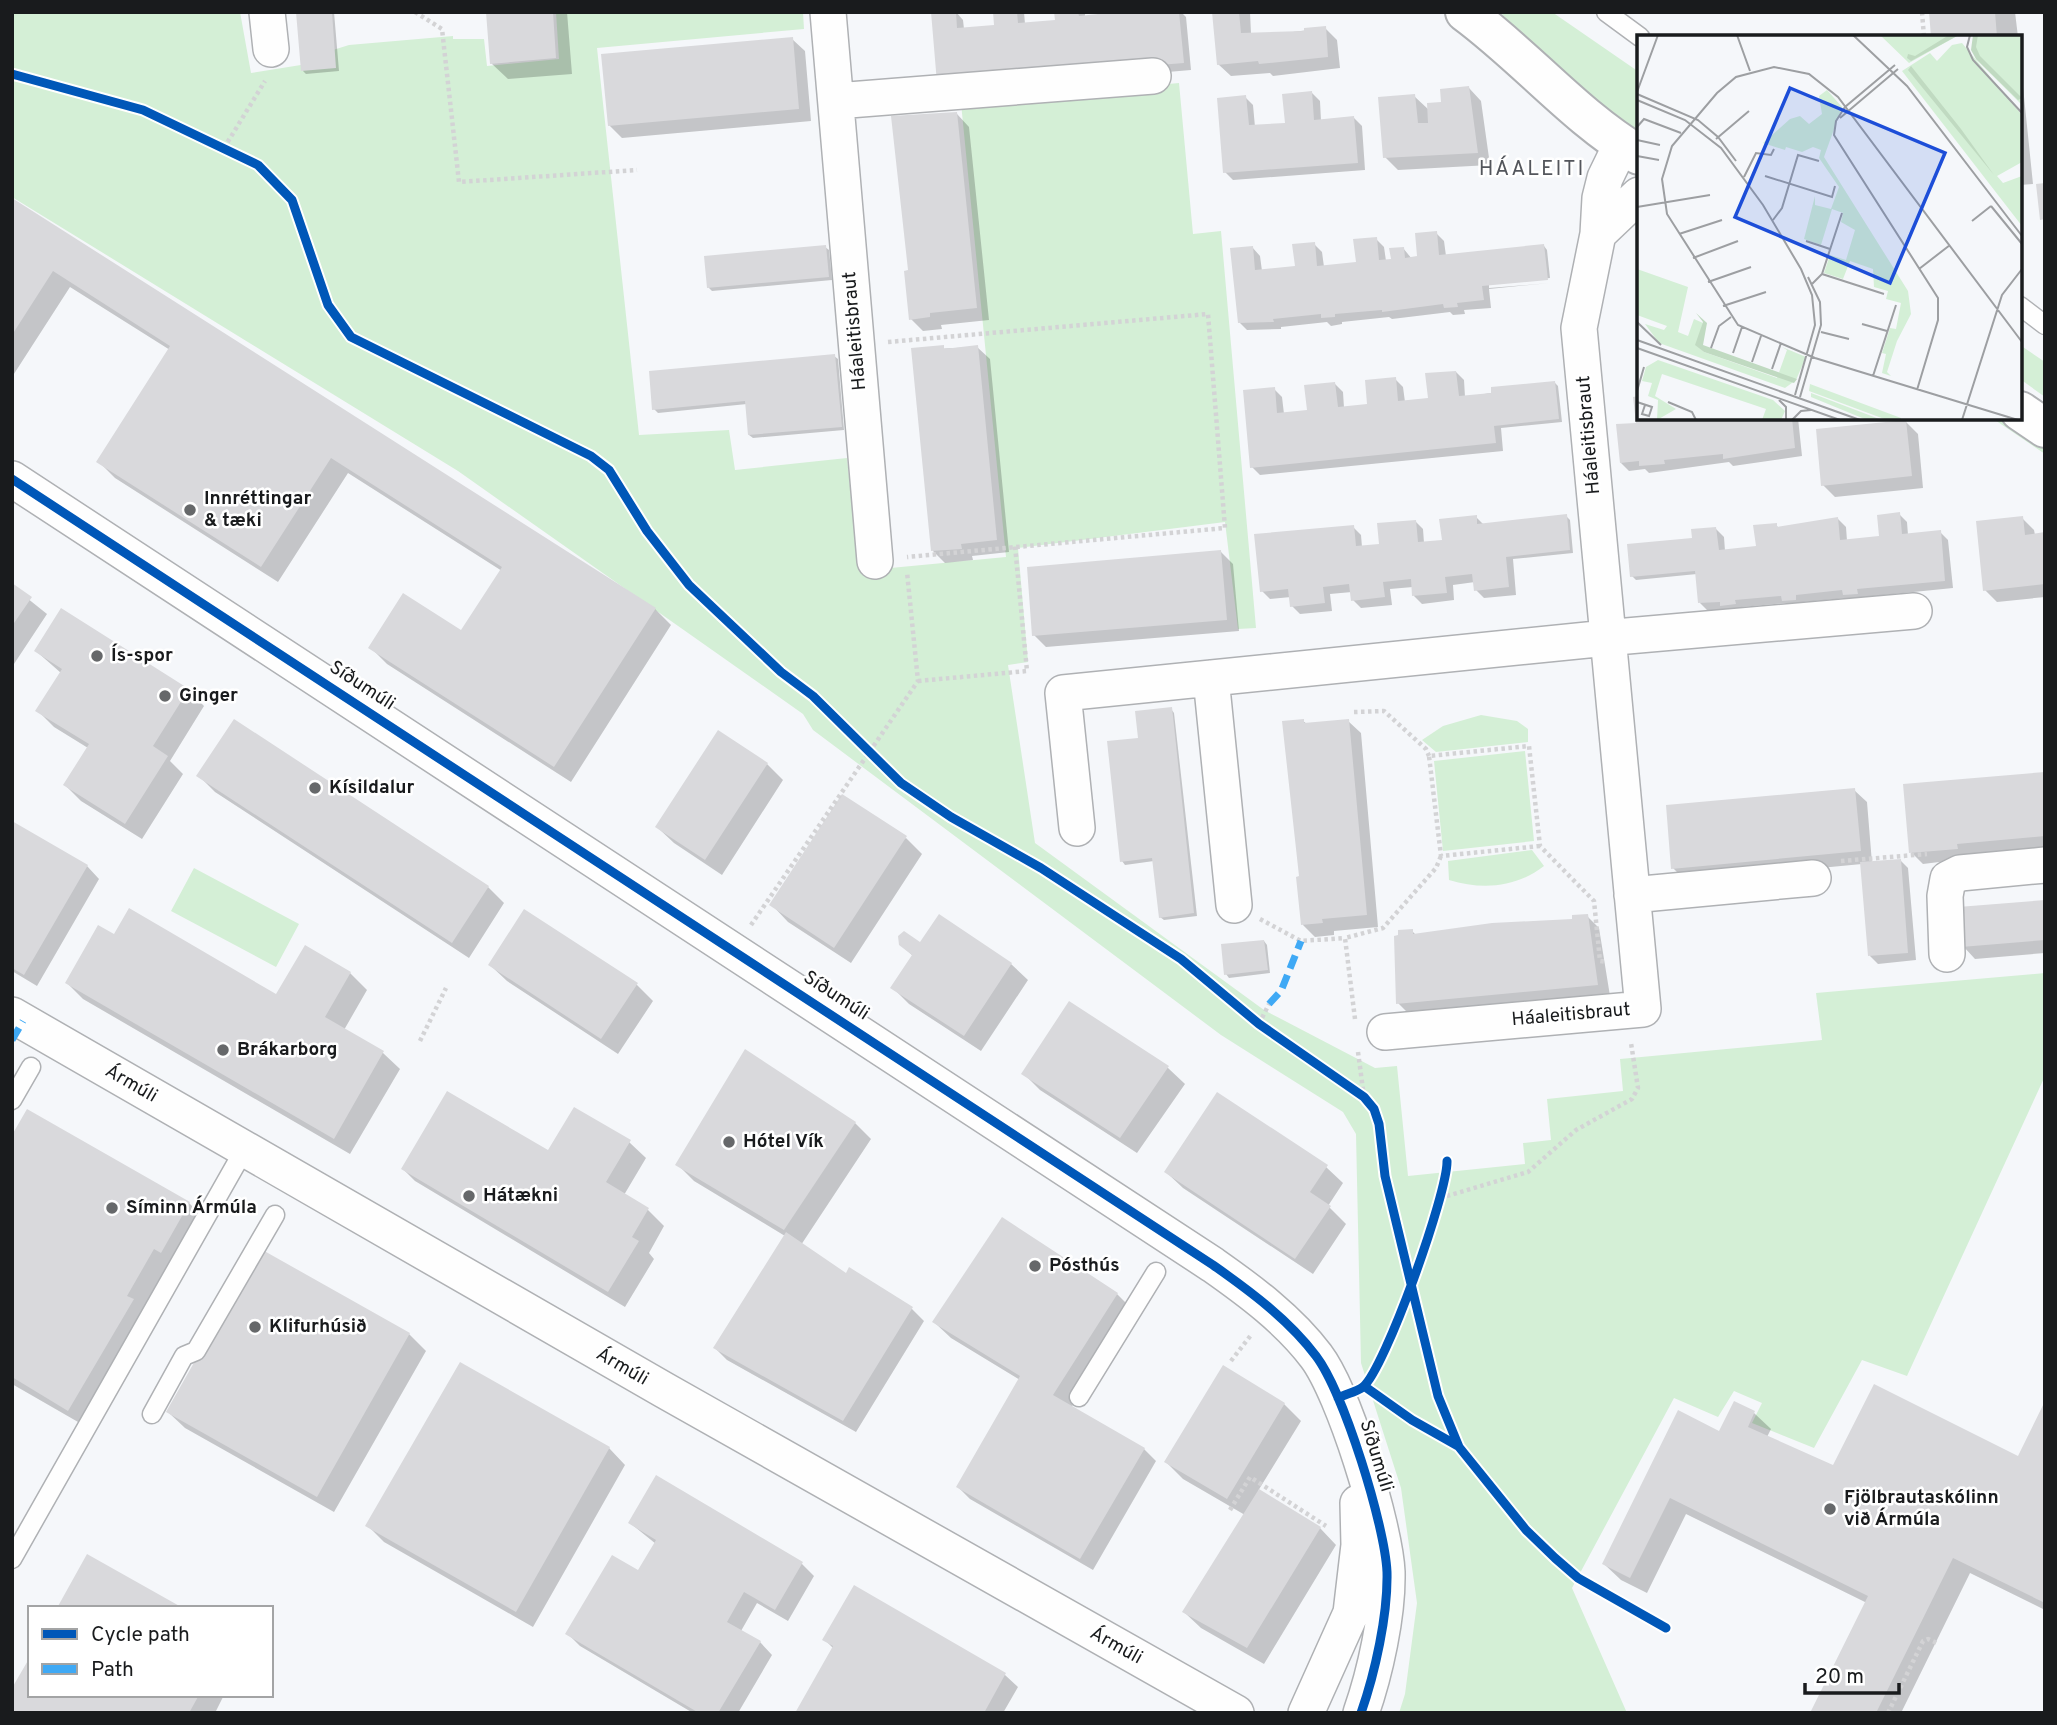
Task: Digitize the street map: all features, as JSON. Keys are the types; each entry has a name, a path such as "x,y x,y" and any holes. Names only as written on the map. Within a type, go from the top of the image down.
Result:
{"street":[{"path":"267,12 271,49"},
{"name":"Háaleitisbraut","path":"828,12 856,344 890,559"},
{"name":"Háaleitisbraut","path":"1366,1036 1643,1009 1579,328 1598,234 1605,178 1630,150 1465,12"},
{"path":"836,101 1153,76"},
{"path":"1598,234 1637,197"},
{"path":"2022,412 2045,428"},
{"name":"Síðumúli","path":"12,479 734,950 1255,1296 1289,1326 1317,1357 1338,1398 1380,1530 1387,1572 1370,1686 1361,1713"},
{"path":"1076,828 1063,693 1608,638 1914,611"},
{"path":"1212,678 1234,905"},
{"path":"1947,954 1944,897 1948,879 1960,873 2045,865"},
{"path":"1632,895 1813,878"},
{"name":"Ármúli","path":"12,1015 244,1150 1236,1713"},
{"name":"Síðumúli","path":"1306,1713 1351,1613 1359,1545 1357,1454"}],"lane":[{"path":"1606,12 1637,35"},
{"path":"2022,308 2045,325"},
{"path":"12,1100 31,1067"},
{"path":"12,1559 244,1150"},
{"path":"152,1414 184,1356 196,1351 275,1215"},
{"path":"1079,1397 1156,1272"}],"path":[{"path":"415,12 442,29 459,182 637,170"},
{"path":"1922,12 1924,35"},
{"path":"224,148 265,83 271,49"},
{"path":"734,950 918,681 890,559 1225,528 1208,314 856,344"},
{"path":"918,681 1027,671 1015,546"},
{"path":"1234,905 1301,941 1345,939 1383,928 1436,868 1441,856 1426,749 1384,711 1354,712"},
{"path":"1429,757 1529,746 1540,846 1594,901 1600,961 1612,963"},
{"path":"1441,856 1540,846"},
{"path":"1864,859 1908,856"},
{"path":"1345,939 1366,1036 1364,1097"},
{"path":"419,1041 446,988"},
{"path":"1259,1024 1269,1004"},
{"path":"1440,1198 1528,1172 1576,1130 1632,1099 1638,1088 1627,1011"},
{"path":"1230,1510 1250,1477 1324,1525"},
{"path":"1888,1713 1923,1642 1928,1639 1939,1644"}],"green space":[{"path":"12,12 240,12 251,73 332,60 333,50 349,45 453,36 453,39 484,39 487,66 559,59 556,12 803,12 804,29 597,48 639,435 729,430 735,470 847,458 859,571 1006,557 961,103 1179,83 1193,234 1221,231 1256,628 1238,629 1225,522 1018,548 1028,662 1008,665 1035,843 1264,1010 1375,1068 1397,1066 1408,1176 1525,1164 1523,1143 1551,1140 1547,1099 1623,1091 1620,1059 1822,1040 1816,993 2045,973 2045,1076 1907,1376 1862,1360 1814,1448 1752,1423 1762,1403 1734,1391 1718,1417 1674,1398 1572,1588 1627,1713 1399,1713 1405,1694 1417,1603 1401,1488 1361,1363 1356,1134 1343,1112 1221,1035 813,730 803,714 458,471 12,197"},
{"path":"1500,12 1552,12 1637,71 1637,139 1548,64"},
{"path":"2022,346 2045,362 2045,397 2022,380"},
{"path":"1995,420 2008,420 2045,441 2045,454"},
{"path":"1481,715 1517,721 1528,729 1528,742 1436,752 1422,740 1443,726"},
{"path":"1525,751 1534,841 1443,851 1434,761"},
{"path":"1532,850 1544,866 1522,879 1486,886 1449,880 1448,861"},
{"path":"194,868 299,924 276,967 171,911"}],"building":[{"path":"296,12 332,12 336,68 301,71"},
{"path":"486,12 553,12 556,58 490,64"},
{"path":"931,12 956,12 957,28 994,25 993,12 1017,12 1018,23 1055,20 1054,12 1078,12 1079,16 1117,12 1179,12 1184,63 937,83"},
{"path":"1212,12 1239,12 1241,33 1304,31 1304,28 1326,26 1328,57 1217,65"},
{"path":"1929,12 1995,12 1997,35 1931,35"},
{"path":"793,37 799,109 608,126 601,54"},
{"path":"1469,86 1478,153 1383,158 1378,97 1415,94 1418,123 1428,123 1427,103 1441,102 1440,89"},
{"path":"1312,91 1314,120 1354,116 1358,163 1223,173 1217,98 1246,95 1249,125 1285,123 1282,94"},
{"path":"957,112 977,308 930,313 930,317 909,320 904,271 908,270 891,116"},
{"path":"2045,183 2045,219 2040,220 2036,184"},
{"path":"12,198 656,608 554,767 368,648 403,593 461,630 502,567 331,458 261,567 96,462 170,346 53,271 12,335"},
{"path":"1437,231 1439,255 1544,244 1548,280 1482,286 1484,300 1457,303 1458,307 1444,308 1443,304 1382,312 1335,314 1335,317 1321,318 1321,314 1273,319 1274,322 1238,323 1230,248 1253,246 1255,270 1295,266 1292,244 1315,242 1317,266 1356,262 1353,239 1377,237 1379,260 1391,259 1389,248 1404,247 1405,258 1417,256 1415,233"},
{"path":"826,245 829,277 707,288 704,256"},
{"path":"944,345 944,349 978,345 997,540 961,544 962,549 931,551 911,348"},
{"path":"835,354 842,427 748,435 745,401 652,410 649,371"},
{"path":"1456,371 1459,396 1491,393 1491,387 1555,381 1559,419 1494,426 1496,443 1250,468 1243,390 1275,387 1277,413 1307,410 1304,385 1335,382 1338,407 1367,404 1365,380 1396,377 1398,401 1428,398 1425,373"},
{"path":"1637,396 1637,420 1792,420 1795,448 1723,459 1723,454 1664,460 1665,464 1639,466 1639,461 1620,463 1616,424 1636,423 1633,397"},
{"path":"1906,420 1912,476 1821,486 1816,429"},
{"path":"1900,512 1902,534 1941,530 1945,581 1857,589 1858,594 1843,595 1842,590 1796,595 1796,600 1782,601 1781,596 1735,600 1736,604 1720,606 1720,602 1698,603 1695,571 1630,577 1627,544 1692,538 1691,529 1716,527 1719,550 1756,546 1753,525 1777,523 1777,527 1838,517 1840,540 1879,536 1877,515"},
{"path":"1567,514 1570,550 1506,557 1509,587 1474,591 1472,574 1445,577 1447,593 1412,596 1411,579 1383,582 1385,597 1351,601 1349,584 1323,587 1325,603 1290,607 1288,589 1260,592 1254,534 1354,525 1356,546 1379,544 1377,523 1416,520 1418,542 1442,540 1439,519 1477,515 1477,524"},
{"path":"2023,516 2025,535 2045,532 2045,584 1983,591 1976,521"},
{"path":"1221,550 1227,620 1032,636 1027,567"},
{"path":"12,583 32,597 12,626"},
{"path":"61,608 189,689 153,746 168,756 125,824 63,785 89,744 35,711 62,669 34,651"},
{"path":"1172,707 1194,913 1159,918 1152,858 1120,862 1107,741 1138,738 1135,711"},
{"path":"234,719 489,886 452,943 196,776"},
{"path":"1304,719 1304,723 1349,719 1367,915 1322,919 1323,923 1301,925 1296,877 1299,876 1282,721"},
{"path":"718,730 768,763 705,860 655,827"},
{"path":"2045,772 2045,836 1957,844 1958,849 1909,853 1903,784"},
{"path":"1855,788 1861,851 1671,869 1666,805"},
{"path":"842,794 907,836 834,948 769,905"},
{"path":"12,821 88,865 24,975 12,968"},
{"path":"1901,859 1908,953 1868,956 1860,862"},
{"path":"2045,900 2045,940 1961,947 1958,907"},
{"path":"129,908 276,994 305,945 351,972 325,1017 384,1051 334,1139 65,983 98,925 114,934"},
{"path":"524,909 638,983 601,1039 488,965"},
{"path":"939,914 1012,963 964,1036 890,988 912,955 899,945 898,936 904,931 920,942"},
{"path":"1588,914 1598,985 1396,1004 1394,936 1398,935 1398,930 1413,929 1413,934 1492,923 1572,919 1572,915"},
{"path":"1264,940 1268,970 1224,975 1221,944"},
{"path":"1069,1001 1169,1066 1120,1138 1021,1074"},
{"path":"745,1049 856,1122 784,1230 675,1165"},
{"path":"447,1091 548,1150 574,1107 631,1140 606,1182 649,1208 632,1237 639,1241 608,1292 401,1169"},
{"path":"1217,1092 1328,1165 1310,1192 1331,1206 1295,1259 1164,1172"},
{"path":"27,1109 190,1202 161,1253 154,1249 127,1296 134,1299 68,1411 12,1377 12,1135"},
{"path":"1002,1217 1118,1293 1053,1395 1145,1448 1080,1559 956,1487 1020,1376 932,1322"},
{"path":"786,1232 846,1273 849,1267 913,1307 843,1421 713,1348"},
{"path":"259,1248 410,1333 317,1497 166,1412"},
{"path":"460,1362 610,1447 516,1612 365,1526"},
{"path":"1223,1365 1285,1403 1227,1499 1164,1462"},
{"name":"Fjölbrautaskólinn við Ármúla","path":"1874,1384 2018,1456 2045,1401 2045,1603 1953,1558 1876,1713 1810,1713 1868,1596 1670,1498 1630,1578 1602,1564 1678,1410 1719,1431 1734,1401 1755,1411 1748,1427 1833,1465"},
{"path":"656,1475 803,1562 775,1610 744,1592 727,1622 761,1641 718,1713 699,1713 565,1634 612,1555 638,1570 656,1540 628,1523"},
{"path":"1259,1489 1321,1527 1247,1648 1182,1612"},
{"path":"87,1554 179,1606 58,1606"},
{"path":"854,1585 1006,1673 984,1713 795,1713 833,1646 822,1640"},
{"path":"28,1660 28,1697 198,1697 189,1713 12,1713 12,1688"}],"marked path":[{"path":"1269,1004 1281,991 1301,941"},
{"path":"12,1040 23,1021"}],"cycle path":[{"path":"12,74 143,110 258,165 292,200 328,305 351,337 591,456 609,470 647,531 689,585 781,672 813,696 901,783 951,817 1041,868 1181,959 1259,1024 1364,1097 1374,1109 1379,1124 1385,1176 1438,1396 1459,1447 1526,1530 1555,1558 1578,1578 1666,1628"},
{"path":"12,479 1213,1265 1281,1318 1316,1356 1339,1399 1371,1493 1385,1551 1387,1589 1383,1625 1376,1662 1361,1713"},
{"path":"1338,1398 1363,1387 1386,1348 1427,1241 1445,1179 1447,1161"},
{"path":"1364,1386 1412,1420 1458,1446"}],"place":[{"name":"Innréttingar & tæki","path":"190,510"},
{"name":"Ís-spor","path":"97,656"},
{"name":"Ginger","path":"165,696"},
{"name":"Kísildalur","path":"315,788"},
{"name":"Brákarborg","path":"223,1050"},
{"name":"Hótel Vík","path":"729,1142"},
{"name":"Hátækni","path":"469,1196"},
{"name":"Síminn Ármúla","path":"112,1208"},
{"name":"Pósthús","path":"1035,1266"},
{"name":"Klifurhúsið","path":"255,1327"},
{"name":"Fjölbrautaskólinn við Ármúla","path":"1830,1509"}],"district":[{"name":"HÁALEITI","path":"1532,169"}]}
